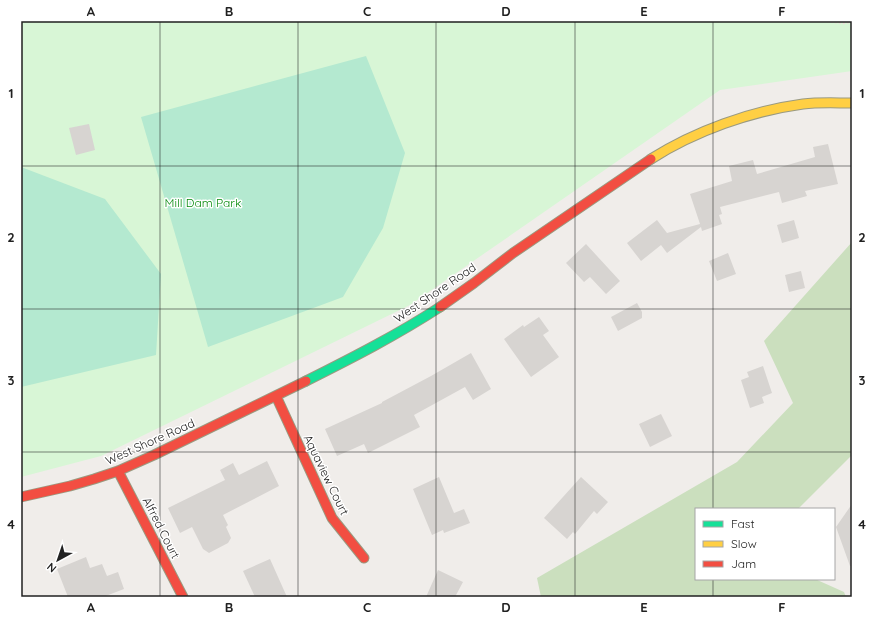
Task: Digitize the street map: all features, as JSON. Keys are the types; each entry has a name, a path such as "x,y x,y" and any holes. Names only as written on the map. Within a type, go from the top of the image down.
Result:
{"street":[{"name":"West Shore Road","path":"21,498 46,493 118,471 276,396 380,343 420,320 623,177 664,151 682,142 717,126 777,108 799,105 852,103"},
{"name":"Aquaview Court","path":"276,396 332,518 364,558"},
{"name":"Alfred Court","path":"118,471 183,597"}],"path":[{"path":"827,21 852,22"}],"green space":[{"name":"Mill Dam Park","path":"21,21 852,21 852,71 720,90 410,305 101,456 21,477"},
{"path":"366,56 405,153 383,228 343,297 208,347 141,117"},
{"path":"21,167 105,199 161,274 156,355 21,387"},
{"path":"852,242 852,455 799,508 695,508 695,580 817,580 844,592 846,597 541,597 537,578 737,462 793,403 764,341"}],"building":[{"path":"89,124 95,150 76,155 69,128"},
{"path":"828,144 838,184 805,191 807,196 782,203 779,192 720,207 722,214 719,215 722,224 702,231 701,227 667,253 661,245 641,261 627,243 657,220 667,233 700,224 690,194 732,181 729,166 753,160 757,174 815,157 813,147"},
{"path":"794,220 799,238 782,243 777,225"},
{"path":"586,244 620,281 606,294 590,277 584,282 566,263"},
{"path":"728,253 736,274 717,281 709,261"},
{"path":"801,271 805,288 789,292 785,275"},
{"path":"637,303 642,312 642,318 618,331 611,317"},
{"path":"539,317 549,331 543,335 559,357 531,377 504,339 523,325 524,327"},
{"path":"471,353 491,389 473,400 465,387 414,415 420,427 368,453 364,444 337,456 325,429 382,403"},
{"path":"763,366 772,393 762,397 764,403 750,408 741,380 749,377 747,372"},
{"path":"661,414 672,436 650,447 639,424"},
{"path":"267,461 279,486 223,515 228,525 226,527 231,538 228,543 209,553 203,549 192,527 180,533 168,508 225,480 220,470 233,463 239,475"},
{"path":"439,477 454,513 464,509 470,523 444,533 443,530 432,535 413,489"},
{"path":"581,477 608,502 597,514 594,511 575,534 573,532 567,539 544,518"},
{"path":"852,504 852,566 850,566 836,527"},
{"path":"86,557 90,568 102,564 107,576 118,572 124,589 103,597 68,597 57,569"},
{"path":"270,559 287,597 255,597 243,571"},
{"path":"438,570 463,582 455,597 426,597"}],"traffic: fast":[{"path":"306,381 391,337 440,307"}],"traffic: slow":[{"path":"651,159 705,131 744,117 783,107 803,104 852,103"}],"traffic: jam":[{"path":"440,307 513,253 651,159"},
{"path":"21,497 70,486 118,471 306,381"},
{"path":"276,396 332,518 364,558"},
{"path":"118,471 183,597"}]}
